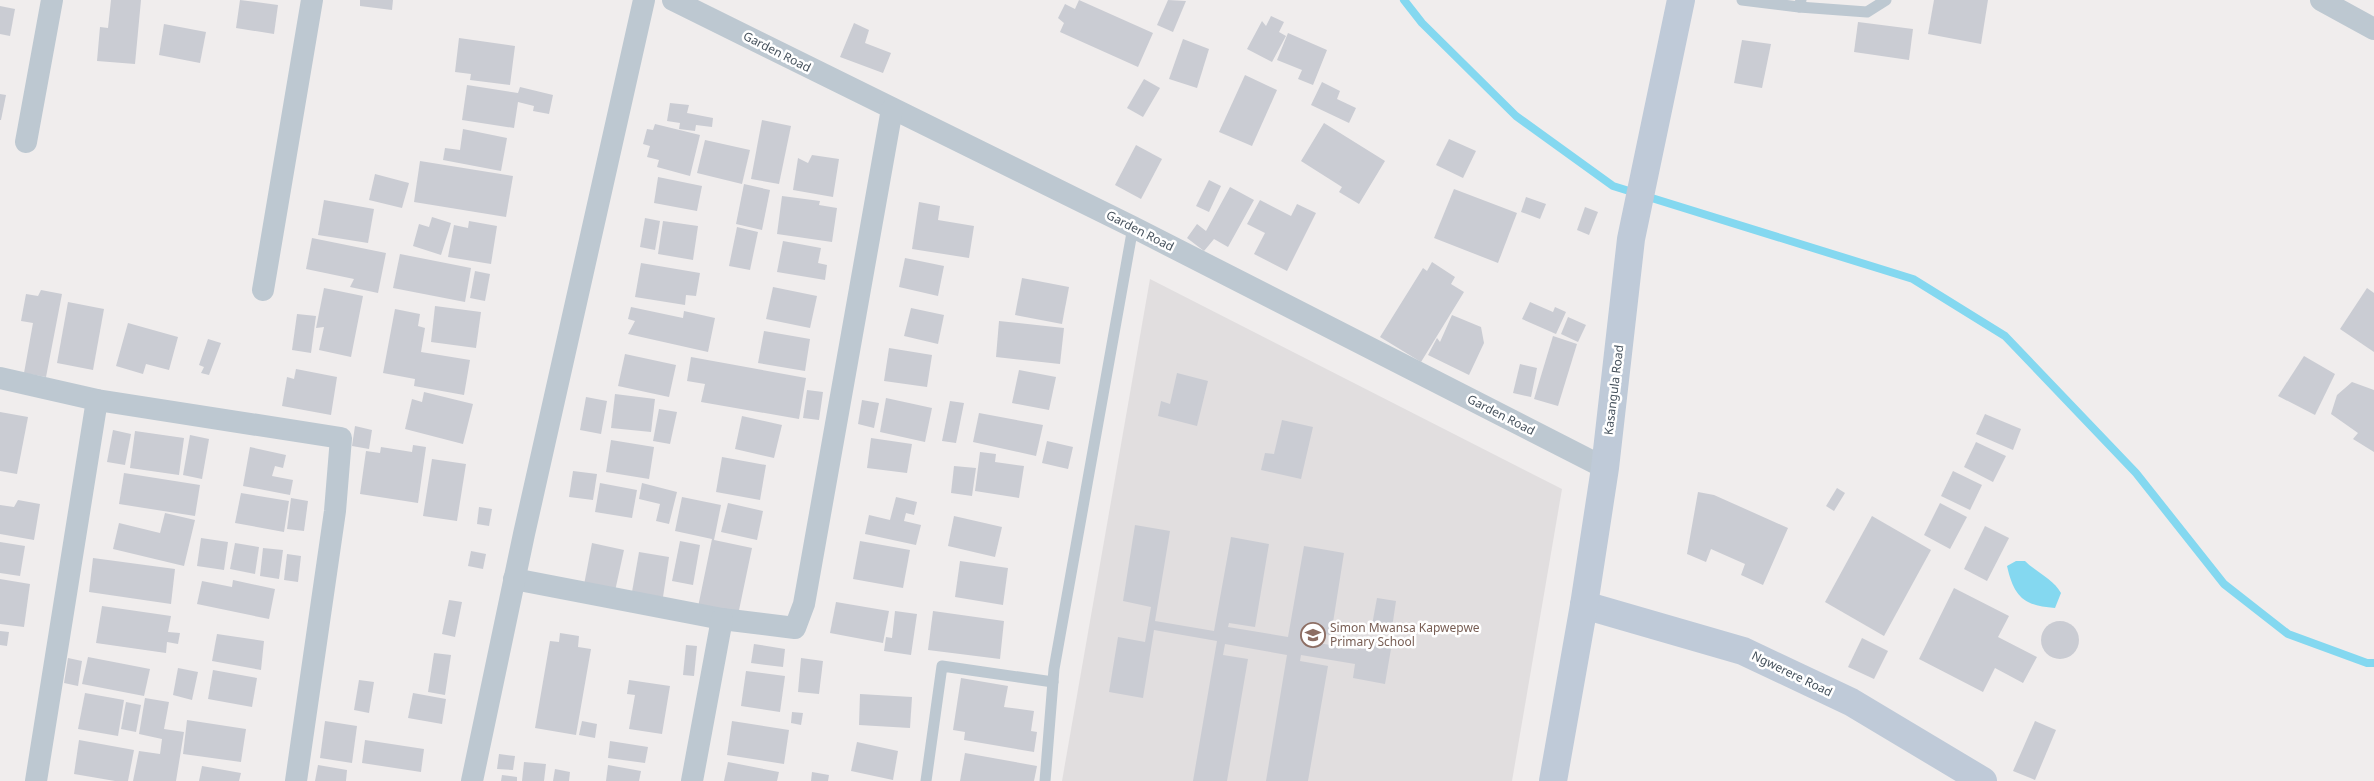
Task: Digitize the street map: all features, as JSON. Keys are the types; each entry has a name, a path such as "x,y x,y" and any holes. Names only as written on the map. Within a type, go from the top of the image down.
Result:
{"main road":[{"name":"Kasangula Road","path":"1553,781 1584,605 1605,468 1631,239 1681,0"},
{"name":"Ngwerere Road","path":"1584,605 1744,650 1851,702 1983,781"}],"street":[{"path":"26,142 52,0"},
{"path":"263,290 312,0"},
{"path":"472,781 514,579 644,0"},
{"name":"Garden Road","path":"673,0 1133,227 1605,468"},
{"path":"2321,0 2374,29"},
{"path":"514,579 722,619 795,628 804,604 892,109"},
{"path":"0,378 97,400 341,438 335,511 296,781"},
{"path":"36,781 97,400"},
{"path":"692,781 722,619"}],"lane":[{"path":"1742,0 1800,3 1867,12 1886,0"},
{"path":"1045,781 1053,682 1133,227"},
{"path":"926,781 942,666 1053,682"}],"shaded area":[{"name":"Simon Mwansa Kapwepwe Primary School","path":"1150,279 1562,489 1512,781 1062,781"}],"water":[{"path":"2016,561 2025,561 2058,588 2061,593 2055,608 2035,605 2022,598 2017,592 2007,566"}],"building":[{"path":"111,0 141,0 135,64 97,61 100,27 108,28"},
{"path":"240,0 278,5 274,34 236,28"},
{"path":"360,0 393,0 392,10 360,6"},
{"path":"1079,0 1153,33 1138,67 1060,32 1064,23 1058,18 1065,4 1075,9"},
{"path":"1168,0 1186,1 1173,32 1157,25"},
{"path":"1934,0 1988,0 1981,44 1928,34"},
{"path":"0,6 15,9 10,36 0,34"},
{"path":"1271,16 1284,22 1279,32 1286,36 1272,62 1247,49 1262,21 1266,26"},
{"path":"1858,22 1913,29 1909,60 1854,52"},
{"path":"854,23 869,30 865,43 891,53 883,73 840,57"},
{"path":"164,24 206,32 200,63 159,55"},
{"path":"1288,33 1327,50 1313,85 1298,79 1302,70 1277,60"},
{"path":"459,38 515,46 510,85 470,80 471,74 455,72"},
{"path":"1183,39 1209,49 1197,88 1169,79"},
{"path":"1742,40 1771,44 1762,88 1734,83"},
{"path":"1245,75 1277,90 1252,146 1219,132"},
{"path":"1144,79 1160,88 1143,117 1127,108"},
{"path":"1322,82 1340,91 1337,99 1356,108 1349,123 1311,105"},
{"path":"467,85 518,93 520,87 553,95 549,114 533,111 534,106 518,102 514,128 462,120"},
{"path":"0,94 6,95 1,120 0,120"},
{"path":"670,103 689,105 687,113 713,118 712,127 696,125 695,131 679,129 680,123 667,121"},
{"path":"762,120 791,126 779,184 751,179"},
{"path":"1324,123 1385,161 1359,204 1339,192 1342,187 1301,161"},
{"path":"655,124 700,135 690,176 657,167 659,160 647,157 650,146 643,144 647,129 653,130"},
{"path":"463,129 507,138 501,171 443,160 445,148 460,150"},
{"path":"1449,139 1476,151 1463,178 1436,165"},
{"path":"705,140 750,150 742,184 697,173"},
{"path":"1136,145 1162,159 1141,199 1115,185"},
{"path":"812,155 839,159 833,197 793,190 798,158 808,163"},
{"path":"420,161 513,176 506,217 414,202"},
{"path":"375,174 409,183 402,208 369,200"},
{"path":"658,177 702,186 697,211 654,203"},
{"path":"1209,180 1221,186 1209,212 1196,206"},
{"path":"744,184 770,190 762,230 736,224"},
{"path":"1230,187 1254,200 1228,247 1214,239 1204,251 1187,238 1197,224 1206,231"},
{"path":"1454,189 1517,213 1498,263 1434,238"},
{"path":"782,196 820,201 819,205 837,208 832,242 777,234"},
{"path":"1526,197 1546,204 1540,219 1521,212"},
{"path":"324,200 374,209 368,243 318,235"},
{"path":"1260,200 1291,216 1297,204 1316,213 1287,271 1254,254 1265,233 1247,224"},
{"path":"919,202 940,206 938,220 974,226 969,258 912,249"},
{"path":"1585,207 1598,212 1589,235 1577,230"},
{"path":"432,217 451,223 441,255 413,246 419,224 429,227"},
{"path":"645,218 660,221 655,250 640,247"},
{"path":"469,221 497,226 491,264 448,257 454,225 468,228"},
{"path":"663,221 698,226 693,260 658,254"},
{"path":"737,227 758,232 750,270 729,266"},
{"path":"312,238 386,253 378,293 350,287 354,279 306,269"},
{"path":"783,241 821,248 818,263 827,265 825,280 777,272"},
{"path":"400,254 471,268 465,302 393,288"},
{"path":"905,258 944,266 938,296 899,287"},
{"path":"1432,262 1455,277 1451,284 1464,292 1421,362 1380,337 1423,268 1427,271"},
{"path":"641,263 700,273 696,296 686,295 685,305 635,297"},
{"path":"475,271 490,274 485,301 470,298"},
{"path":"1022,278 1069,287 1062,324 1015,315"},
{"path":"773,287 817,296 810,328 766,319"},
{"path":"324,288 363,296 351,357 319,350 324,327 316,328"},
{"path":"2367,288 2374,293 2374,352 2340,329"},
{"path":"41,290 62,294 46,377 24,373 33,323 21,321 26,294 38,296"},
{"path":"68,302 104,309 93,370 57,363"},
{"path":"1530,302 1553,312 1555,307 1566,312 1556,334 1522,319"},
{"path":"435,306 481,312 476,348 431,342"},
{"path":"631,307 683,318 684,311 715,318 708,352 628,334 635,321 628,319"},
{"path":"911,308 944,315 938,344 904,336"},
{"path":"395,309 420,314 418,326 425,328 421,352 470,360 464,395 414,386 415,379 383,373"},
{"path":"297,314 316,316 311,353 292,350"},
{"path":"1452,315 1481,327 1484,343 1469,375 1428,355 1437,338 1440,342"},
{"path":"1568,317 1586,325 1578,342 1561,334"},
{"path":"999,321 1064,328 1060,364 996,357"},
{"path":"128,323 178,337 169,370 146,364 143,374 116,366"},
{"path":"764,331 810,339 805,371 758,363"},
{"path":"1553,336 1577,344 1558,406 1534,399"},
{"path":"208,339 221,343 209,375 201,373 204,367 199,365"},
{"path":"889,348 932,355 927,387 884,381"},
{"path":"625,354 676,365 669,397 618,386"},
{"path":"2304,356 2335,374 2315,415 2278,396"},
{"path":"691,357 806,378 799,419 701,402 705,384 687,381"},
{"path":"1520,364 1537,368 1531,397 1513,393"},
{"path":"296,369 337,377 331,415 282,406 287,377 294,379"},
{"path":"1019,370 1056,377 1049,410 1012,403"},
{"path":"1177,373 1208,381 1197,426 1158,416 1161,401 1170,404"},
{"path":"2352,382 2374,390 2374,452 2353,439 2358,433 2331,414 2337,395"},
{"path":"807,390 823,392 819,420 803,418"},
{"path":"424,392 473,404 463,444 405,429 412,399 422,402"},
{"path":"615,394 655,399 651,432 611,428"},
{"path":"586,397 607,401 601,434 580,430"},
{"path":"886,398 932,408 925,442 880,432"},
{"path":"862,400 879,403 874,428 858,424"},
{"path":"950,401 964,403 956,443 942,441"},
{"path":"659,409 677,412 670,444 653,441"},
{"path":"0,412 28,417 17,474 0,471"},
{"path":"979,413 1043,425 1036,456 973,442"},
{"path":"1985,414 2021,429 2013,450 1976,434"},
{"path":"742,416 782,425 774,458 735,449"},
{"path":"1282,420 1313,427 1301,479 1261,470 1265,453 1274,454"},
{"path":"355,426 372,430 369,449 352,446"},
{"path":"113,430 131,434 125,465 107,462"},
{"path":"135,431 184,438 179,475 130,468"},
{"path":"190,435 209,439 202,479 183,475"},
{"path":"871,438 912,444 907,473 867,468"},
{"path":"611,440 654,447 649,479 606,472"},
{"path":"1047,441 1073,447 1068,469 1042,463"},
{"path":"1976,442 2006,456 1993,482 1964,467"},
{"path":"413,445 426,447 418,503 360,494 366,451 380,453 381,447 412,452"},
{"path":"250,447 286,455 283,468 275,466 272,476 293,480 290,495 243,486"},
{"path":"980,452 996,454 995,462 1024,466 1019,498 975,491"},
{"path":"722,457 766,465 760,500 716,492"},
{"path":"432,459 466,464 457,521 423,516"},
{"path":"954,466 976,468 972,496 951,493"},
{"path":"573,471 597,474 593,500 569,497"},
{"path":"1953,471 1982,485 1970,510 1941,496"},
{"path":"124,473 200,485 195,516 119,504"},
{"path":"600,483 637,490 632,518 595,512"},
{"path":"642,483 677,492 669,524 656,521 660,504 639,499"},
{"path":"1837,488 1845,493 1834,511 1826,506"},
{"path":"1698,492 1714,495 1788,528 1763,585 1741,575 1745,564 1711,549 1706,562 1687,554"},
{"path":"241,493 289,501 284,532 235,523"},
{"path":"682,497 721,505 714,540 752,548 738,615 698,607 712,539 675,531"},
{"path":"896,497 917,502 914,515 906,513 904,521 921,525 916,545 865,534 869,515 890,520"},
{"path":"291,498 308,501 304,531 287,529"},
{"path":"18,500 40,504 34,540 0,534 0,505 14,507"},
{"path":"728,503 763,511 757,540 721,532"},
{"path":"1940,503 1967,517 1950,549 1924,535"},
{"path":"479,507 492,509 489,526 477,524"},
{"path":"165,513 195,520 184,566 113,549 119,523 160,533"},
{"path":"954,516 1002,527 995,557 948,546"},
{"path":"1872,516 1931,550 1884,636 1825,602"},
{"path":"1135,525 1170,531 1155,621 1214,631 1231,537 1269,544 1255,627 1229,623 1228,627 1288,637 1304,546 1344,553 1331,635 1303,631 1302,640 1358,650 1359,641 1366,645 1367,639 1392,643 1385,684 1353,678 1355,664 1301,655 1300,661 1328,666 1308,781 1266,781 1287,655 1225,644 1223,655 1248,659 1227,781 1193,781 1217,641 1154,630 1143,698 1109,692 1118,637 1145,642 1151,607 1123,601"},
{"path":"1985,526 2009,538 1987,581 1964,569"},
{"path":"201,538 228,542 224,570 197,566"},
{"path":"680,541 700,545 693,585 672,581"},
{"path":"860,541 910,550 903,588 853,579"},
{"path":"0,542 25,546 20,576 0,573"},
{"path":"235,543 259,547 255,574 230,569"},
{"path":"592,543 624,550 615,591 584,585"},
{"path":"263,548 283,550 279,579 260,576"},
{"path":"471,551 486,554 483,569 468,566"},
{"path":"639,552 669,557 663,597 632,592"},
{"path":"287,554 301,556 298,582 284,580"},
{"path":"93,558 175,569 171,604 89,592"},
{"path":"960,561 1008,568 1003,605 955,597"},
{"path":"0,579 30,584 24,627 0,624"},
{"path":"233,580 275,589 269,619 197,604 202,581 232,587"},
{"path":"1954,588 2009,616 1998,637 2037,657 2023,683 1995,668 1983,692 1919,659"},
{"path":"1377,598 1396,601 1392,628 1372,625"},
{"path":"449,600 462,602 455,637 442,634"},
{"path":"836,602 889,611 883,643 830,633"},
{"path":"102,606 171,616 168,632 180,633 178,644 167,642 166,653 96,643"},
{"path":"895,611 917,614 911,655 884,651 886,637 892,638"},
{"path":"933,611 1004,621 1000,659 928,650"},
{"path":"2060,621 2073,627 2079,640 2073,653 2060,659 2047,653 2041,640 2047,627"},
{"path":"0,631 9,632 7,646 0,645"},
{"path":"560,633 579,636 578,647 591,649 576,735 535,728 550,641 559,642"},
{"path":"217,634 264,641 261,670 212,661"},
{"path":"1862,638 1888,651 1874,679 1848,667"},
{"path":"754,644 785,649 783,667 751,663"},
{"path":"686,645 697,646 694,676 683,675"},
{"path":"434,653 451,655 445,695 428,692"},
{"path":"88,657 150,669 144,696 82,684"},
{"path":"68,658 82,661 78,686 64,683"},
{"path":"801,658 823,661 819,694 798,692"},
{"path":"178,668 198,672 192,700 173,695"},
{"path":"213,670 257,678 252,707 208,699"},
{"path":"746,671 785,676 780,712 741,706"},
{"path":"961,678 1008,686 1004,707 1034,711 1031,731 1037,732 1034,752 964,740 965,732 953,730"},
{"path":"359,680 374,682 369,713 354,710"},
{"path":"629,680 670,686 662,734 629,729 635,695 627,694"},
{"path":"85,693 124,700 118,736 78,729"},
{"path":"413,693 446,699 442,724 408,718"},
{"path":"860,694 912,697 910,728 859,725"},
{"path":"145,698 169,702 164,729 184,732 176,781 133,781 139,751 160,754 162,739 139,734"},
{"path":"126,702 141,705 136,732 121,729"},
{"path":"792,712 803,713 801,725 791,723"},
{"path":"187,720 246,729 241,762 183,754"},
{"path":"325,721 357,726 352,763 320,758"},
{"path":"582,721 597,724 595,738 579,735"},
{"path":"732,721 789,730 784,764 727,755"},
{"path":"2035,721 2056,730 2035,780 2013,771"},
{"path":"79,740 134,750 128,781 115,781 74,774"},
{"path":"365,740 424,749 421,772 362,763"},
{"path":"610,741 648,747 645,763 608,758"},
{"path":"857,742 898,751 893,780 851,771"},
{"path":"965,753 1037,766 1034,781 960,781"},
{"path":"499,754 515,756 513,770 497,769"},
{"path":"524,762 546,764 544,781 522,781"},
{"path":"728,762 779,772 777,781 724,781"},
{"path":"318,765 347,770 346,781 315,781"},
{"path":"608,765 641,771 639,781 606,781"},
{"path":"202,766 241,773 239,781 199,781"},
{"path":"555,769 570,772 569,781 553,781"},
{"path":"812,772 829,775 828,781 811,781"},
{"path":"502,775 517,777 517,781 501,781"}],"waterway":[{"path":"1404,0 1422,23 1516,116 1613,186 1913,279 2005,336 2136,473 2224,584 2288,634 2367,663 2374,663"}],"place":[{"name":"Simon Mwansa Kapwepwe Primary School","path":"1313,635"}]}
